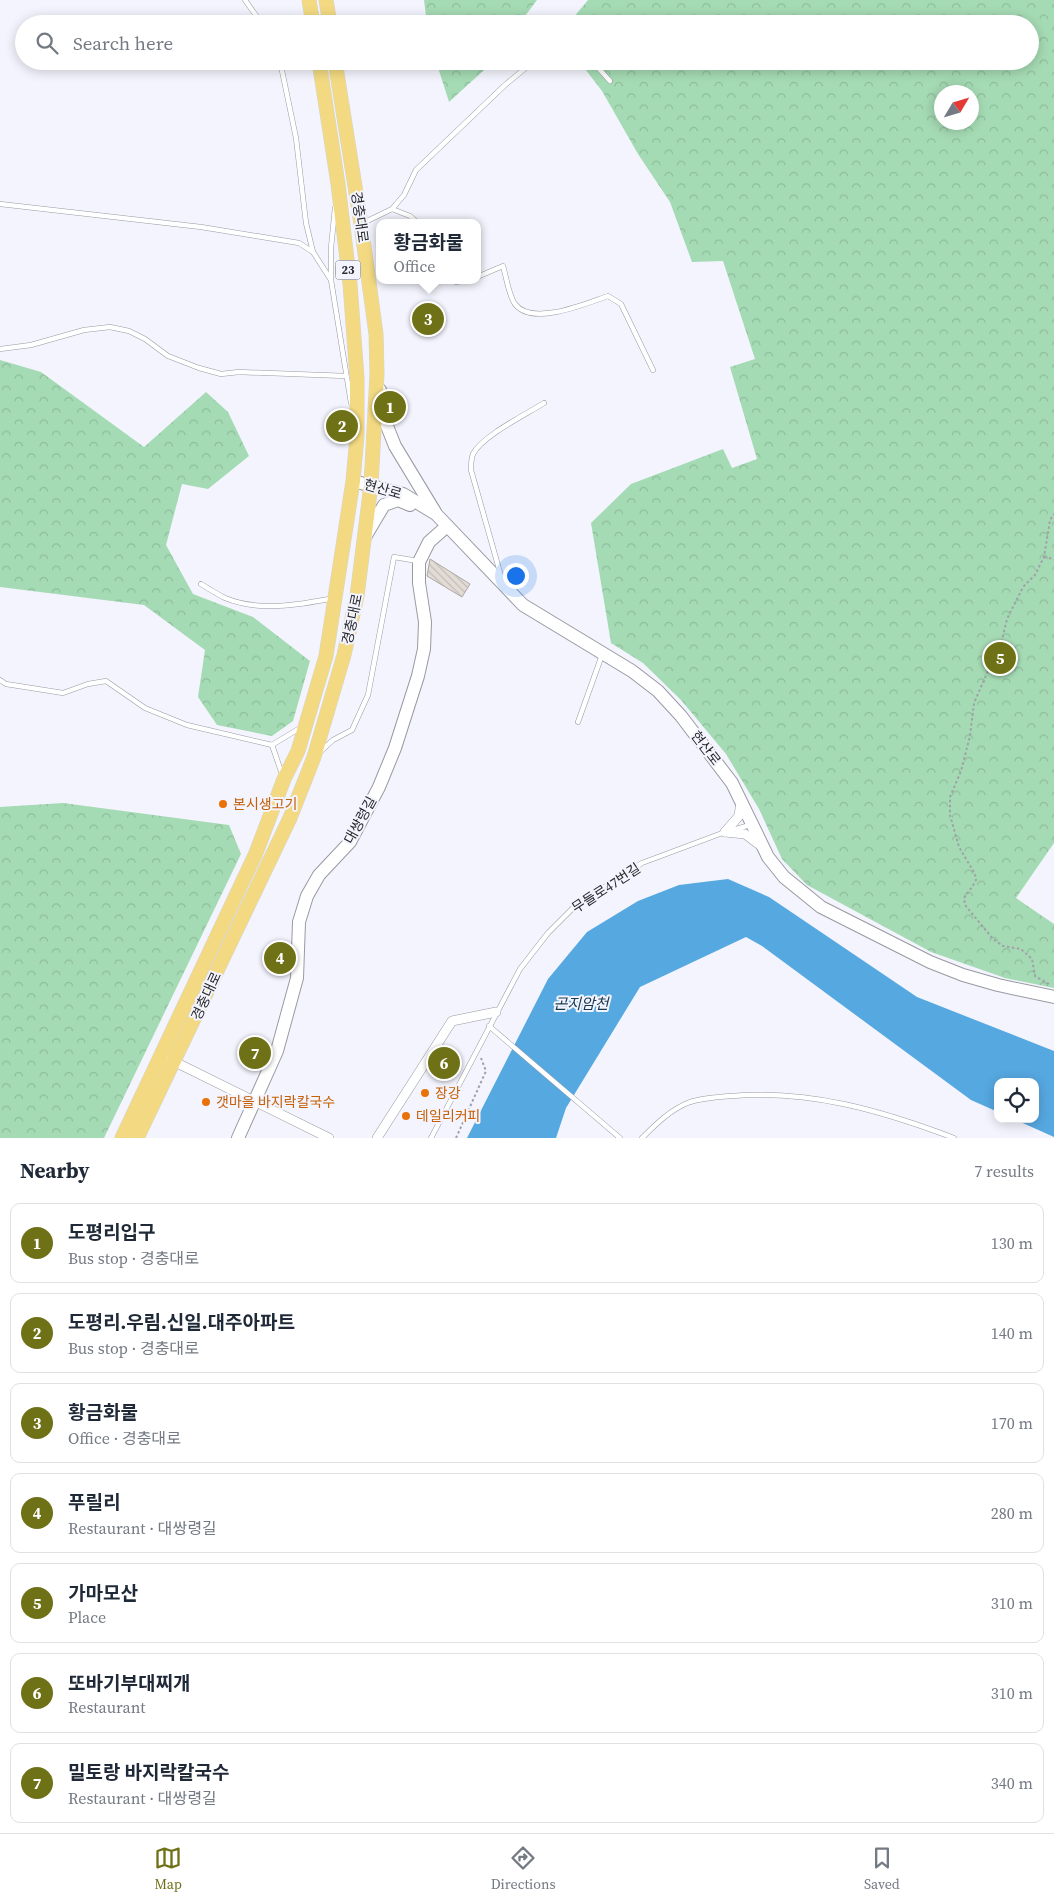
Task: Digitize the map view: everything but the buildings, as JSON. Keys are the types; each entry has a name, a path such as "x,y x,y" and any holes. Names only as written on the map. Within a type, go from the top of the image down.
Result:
{"main road":[{"path":"309,0 312,15"},
{"path":"326,0 328,15"},
{"name":"경충대로","path":"122,1138 256,853 284,779 298,751 326,656 354,481 357,436 356,369 350,284 338,184 320,70"},
{"name":"경충대로","path":"137,1138 290,818 314,757 344,655 357,596 371,485 377,374 376,334 336,70"}],"street":[{"path":"377,374 383,416 395,446 436,514"},
{"name":"현산로","path":"354,481 403,494 436,514 523,605 603,653 658,692 681,716 732,783 768,856 784,877 821,907 930,962 963,975 1054,997"},
{"path":"364,539 384,505 398,500 436,514"},
{"path":"419,562 429,542 446,526"},
{"name":"대쌍령길","path":"238,1138 278,1051 297,978 299,922 308,896 319,876 350,842 360,826 395,748 418,676 424,649 425,622 419,583 419,562"},
{"path":"725,832 739,816 741,801"},
{"path":"725,832 745,834 764,847"},
{"path":"377,1138 452,1022 496,1012"},
{"path":"162,1054 329,1138"}],"lane":[{"path":"245,0 256,15"},
{"path":"282,70 296,138 306,223 313,252 331,280"},
{"path":"361,224 392,209 404,195 416,170 523,70"},
{"path":"600,70 610,81"},
{"path":"338,184 331,248 331,280 357,436"},
{"path":"0,204 279,238 299,243 313,252"},
{"path":"392,209 413,219"},
{"path":"481,275 503,266 515,303 523,310 538,314 572,309 608,296 621,304 653,370"},
{"path":"0,349 30,345 84,330 110,327 129,331 146,339 168,356 199,368 222,374 239,372 346,376"},
{"path":"504,587 471,470 472,456 478,445 544,403"},
{"path":"314,757 333,740 352,730 368,695 394,557 419,562"},
{"path":"201,584 226,598 274,607 308,604 335,598"},
{"path":"578,722 603,653"},
{"path":"0,680 6,684 63,693 88,684 106,681 145,708 187,725 272,745 306,725"},
{"path":"272,745 284,779"},
{"name":"무들로47번길","path":"431,1138 520,969 548,933 575,906 642,863 725,832 753,824"},
{"path":"489,1026 620,1138"},
{"path":"642,1138 669,1113 690,1102 716,1097 751,1094 796,1095 844,1104 902,1119 954,1138"}],"path":[{"path":"1054,514 1050,520 1044,557 1034,575 1023,587 1007,619 1000,648 994,657 974,703 970,736 962,771 950,797 950,815 959,847 976,880 964,898 965,905 993,939 1003,946 1021,949 1032,959 1035,976 1048,984 1054,984"},
{"path":"1044,557 1054,559"},
{"path":"456,1138 486,1071 483,1060 476,1052"}],"green space":[{"path":"424,0 537,0 526,15 426,15"},
{"path":"588,0 1054,0 1054,843 1016,898 1054,924 1054,988 1005,978 931,952 807,885 782,859 759,809 726,754 681,700 643,663 611,643 591,523 631,484 723,449 732,468 757,459 730,367 755,359 723,261 692,262 670,202 638,154 602,91 586,70 1039,70 1039,15 576,15"},
{"path":"439,70 484,70 449,102"},
{"path":"0,360 41,372 144,447 206,392 228,412 249,456 208,489 182,484 166,545 193,594 253,617 310,661 293,721 272,736 217,725 198,697 205,650 144,605 0,587"},
{"path":"63,803 229,825 241,854 104,1138 0,1138 0,807"}],"water":[{"name":"곤지암천","path":"728,879 769,897 917,997 1054,1051 1054,1137 1023,1123 1039,1123 1039,1078 994,1078 994,1110 971,1100 762,946 746,937 640,987 566,1108 556,1138 467,1138 548,979 587,932 638,901 679,885"}],"place":[{"name":"황금화물","path":"428,319"},
{"name":"도평리입구","path":"390,407"},
{"name":"도평리.우림.신일.대주아파트","path":"342,426"},
{"name":"가마모산","path":"1000,658"},
{"name":"본시생고기","path":"223,804"},
{"name":"푸릴리","path":"280,958"},
{"name":"밀토랑 바지락칼국수","path":"255,1053"},
{"name":"또바기부대찌개","path":"444,1063"},
{"name":"장강","path":"425,1093"},
{"name":"갯마을 바지락칼국수","path":"206,1102"},
{"name":"데일리커피","path":"406,1116"}]}
